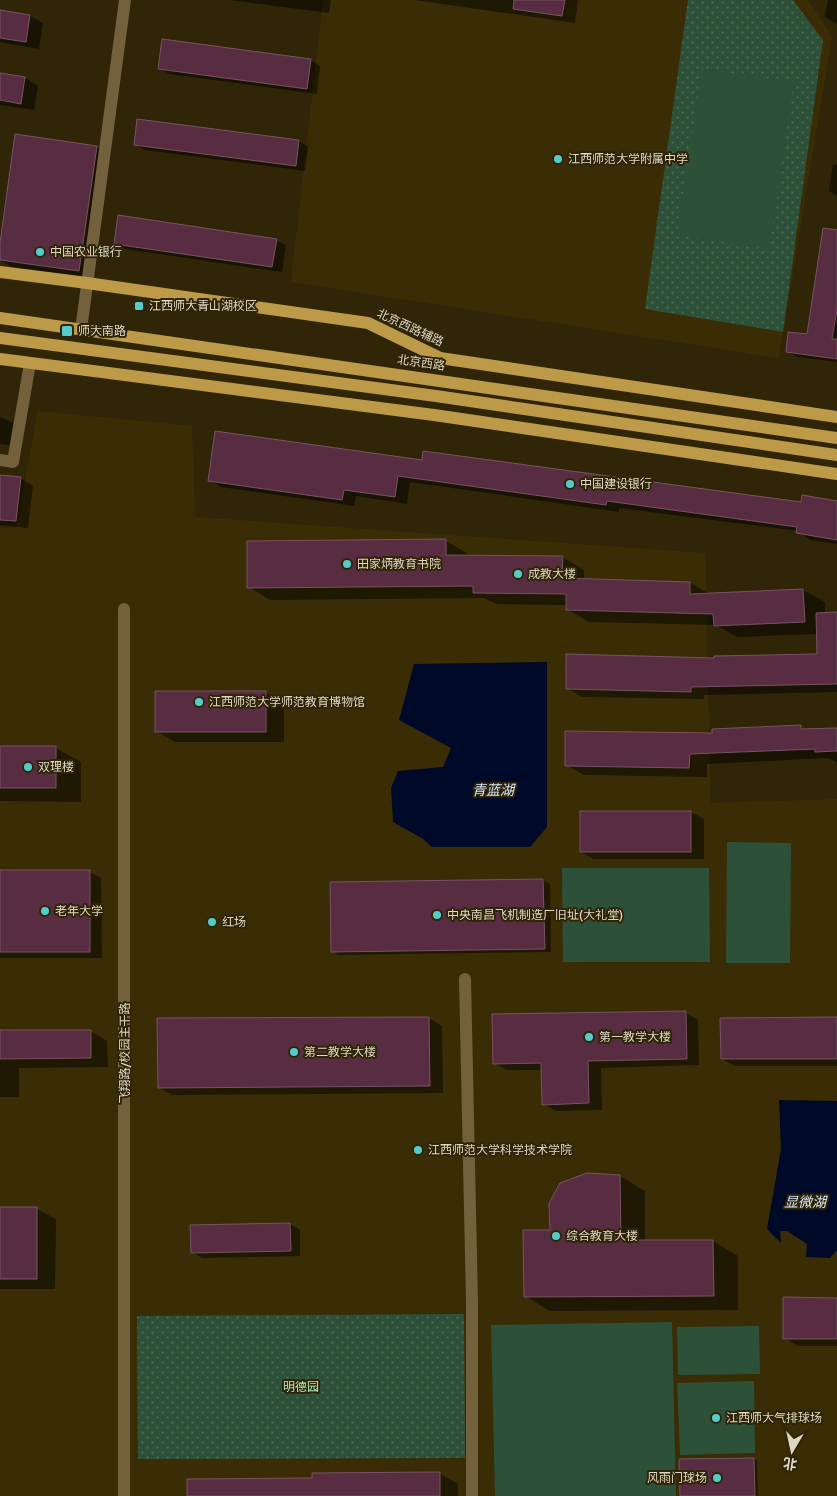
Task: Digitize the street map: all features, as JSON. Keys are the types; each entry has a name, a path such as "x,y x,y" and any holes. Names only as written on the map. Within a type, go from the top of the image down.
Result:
{"main road":[{"name":"北京西路辅路","path":"0,272 368,324 440,358 837,417"},
{"name":"北京西路","path":"0,318 837,438"},
{"path":"0,338 426,395 837,455"},
{"path":"0,359 434,415 837,474"}],"street":[{"path":"81,330 125,0"},
{"path":"0,460 12,462 30,363"},
{"name":"飞翔路/校园主干路","path":"124,609 124,1496"},
{"path":"465,979 472,1302 472,1496"}],"shaded area":[{"name":"江西师范大学附属中学","path":"323,0 808,0 832,36 779,358 291,282"},
{"name":"江西师范大学科学技术学院","path":"38,411 192,426 195,517 705,553 711,803 837,799 837,1496 0,1496 0,528 16,527"}],"green space":[{"path":"688,0 793,0 823,40 783,332 645,309"},
{"path":"702,69 794,82 769,249 677,235"},
{"path":"727,842 791,843 790,963 726,963"},
{"path":"562,868 709,868 710,962 563,962"},
{"name":"明德园","path":"464,1314 465,1458 138,1459 137,1316"},
{"path":"672,1322 676,1496 495,1496 491,1325"},
{"path":"759,1326 760,1374 678,1375 677,1327"},
{"name":"江西师大气排球场","path":"754,1381 755,1453 680,1455 677,1383"}],"water":[{"name":"青蓝湖","path":"547,662 547,827 530,847 432,847 423,839 393,822 391,788 398,771 443,767 451,748 399,720 414,664"},
{"name":"显微湖","path":"779,1100 837,1101 837,1250 830,1258 806,1257 807,1244 787,1231 780,1231 781,1243 767,1229 781,1149"}],"building":[{"path":"514,0 565,0 562,16 513,9"},
{"path":"0,10 30,15 26,42 0,38"},
{"path":"162,39 311,59 307,89 158,69"},
{"path":"0,73 25,77 21,104 0,100"},
{"path":"137,119 299,140 296,166 134,145"},
{"path":"15,134 97,146 79,271 0,260 0,243"},
{"path":"118,215 277,239 272,267 114,244"},
{"path":"823,228 837,230 837,309 832,339 837,339 837,359 786,352 788,332 807,334"},
{"path":"215,431 422,460 423,451 801,502 802,495 837,501 837,540 796,533 797,527 607,501 606,505 398,476 395,497 344,490 342,500 208,481"},
{"path":"0,475 21,477 16,521 0,520"},
{"path":"446,539 446,555 563,556 562,578 690,582 690,594 803,589 805,622 714,626 713,614 566,610 566,594 473,593 473,586 247,588 247,541"},
{"path":"837,612 837,684 691,687 691,692 566,689 566,654 714,658 714,656 817,654 816,613"},
{"path":"155,691 266,691 266,732 155,732"},
{"path":"801,725 801,729 837,728 837,751 815,752 815,749 690,754 689,768 565,766 565,731 712,733 712,729"},
{"name":"双理楼","path":"0,746 56,746 56,788 0,788"},
{"path":"580,811 691,811 691,852 580,852"},
{"name":"老年大学","path":"0,870 90,870 90,952 0,952"},
{"name":"中央南昌飞机制造厂旧址(大礼堂)","path":"543,879 545,949 331,952 330,882"},
{"name":"第一教学大楼","path":"686,1011 687,1059 588,1061 589,1103 542,1105 541,1063 493,1064 492,1014"},
{"name":"第二教学大楼","path":"429,1017 430,1086 158,1088 157,1018"},
{"path":"837,1017 837,1059 721,1059 720,1018"},
{"path":"0,1030 91,1030 91,1058 0,1059"},
{"name":"综合教育大楼","path":"587,1173 620,1175 621,1240 713,1240 714,1296 524,1297 523,1230 550,1230 549,1203 560,1183"},
{"path":"0,1207 37,1207 37,1279 0,1279"},
{"path":"290,1223 291,1251 191,1253 190,1225"},
{"path":"783,1297 837,1298 837,1339 783,1339"},
{"name":"风雨门球场","path":"754,1458 755,1496 680,1496 679,1459"},
{"path":"440,1472 440,1496 187,1496 187,1479 312,1478 312,1473"}],"place":[{"name":"江西师范大学附属中学","path":"558,159"},
{"name":"中国农业银行","path":"40,252"},
{"name":"江西师大青山湖校区","path":"139,306"},
{"name":"师大南路","path":"67,331"},
{"name":"中国建设银行","path":"570,484"},
{"name":"田家炳教育书院","path":"347,564"},
{"name":"成教大楼","path":"518,574"},
{"name":"江西师范大学师范教育博物馆","path":"199,702"},
{"name":"双理楼","path":"28,767"},
{"name":"老年大学","path":"45,911"},
{"name":"中央南昌飞机制造厂旧址(大礼堂)","path":"437,915"},
{"name":"红场","path":"212,922"},
{"name":"第一教学大楼","path":"589,1037"},
{"name":"第二教学大楼","path":"294,1052"},
{"name":"江西师范大学科学技术学院","path":"418,1150"},
{"name":"综合教育大楼","path":"556,1236"},
{"name":"江西师大气排球场","path":"716,1418"},
{"name":"风雨门球场","path":"717,1478"}]}
